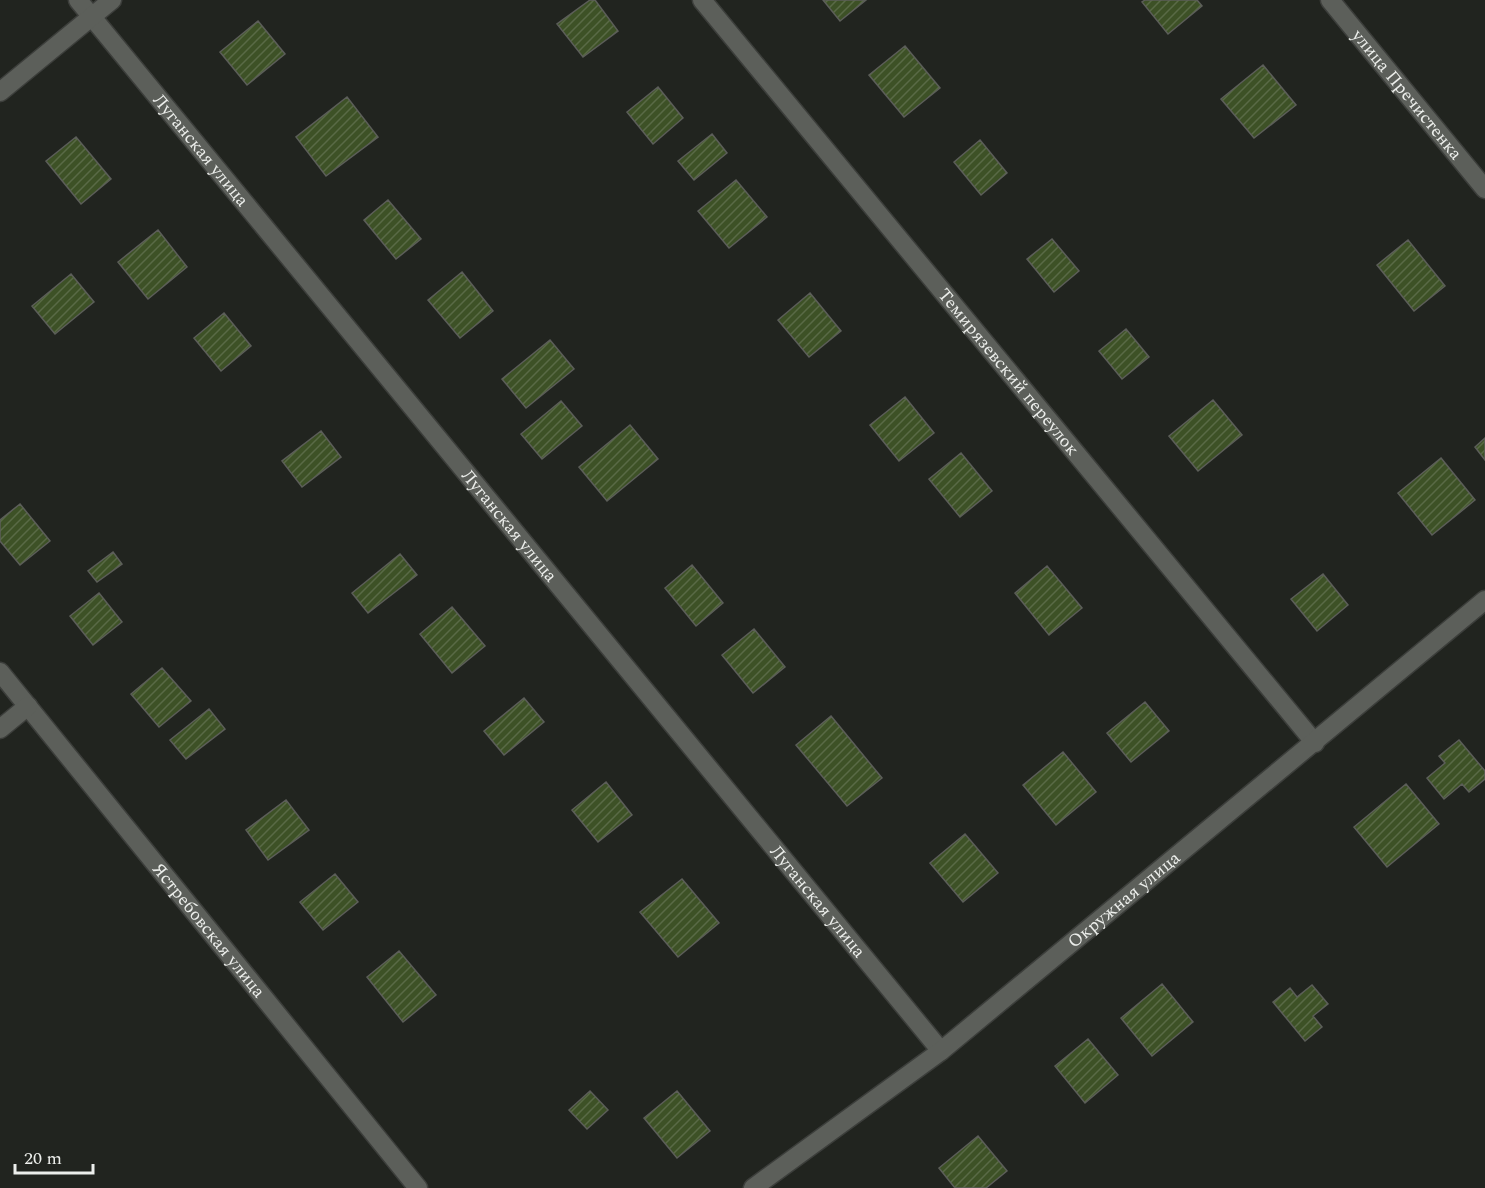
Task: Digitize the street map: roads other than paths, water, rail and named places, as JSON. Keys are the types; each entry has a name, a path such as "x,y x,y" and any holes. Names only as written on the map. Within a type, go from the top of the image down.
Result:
{"street":[{"name":"Луганская улица","path":"78,0 941,1051"},
{"path":"0,92 112,0"},
{"name":"Темирязевский переулок","path":"702,0 1316,743"},
{"name":"улица Пречистенка","path":"1330,0 1485,189"},
{"name":"Окружная улица","path":"753,1188 941,1051 1316,743 1485,600"},
{"name":"Ястребовская улица","path":"0,672 418,1188"},
{"path":"0,729 28,706"}]}
